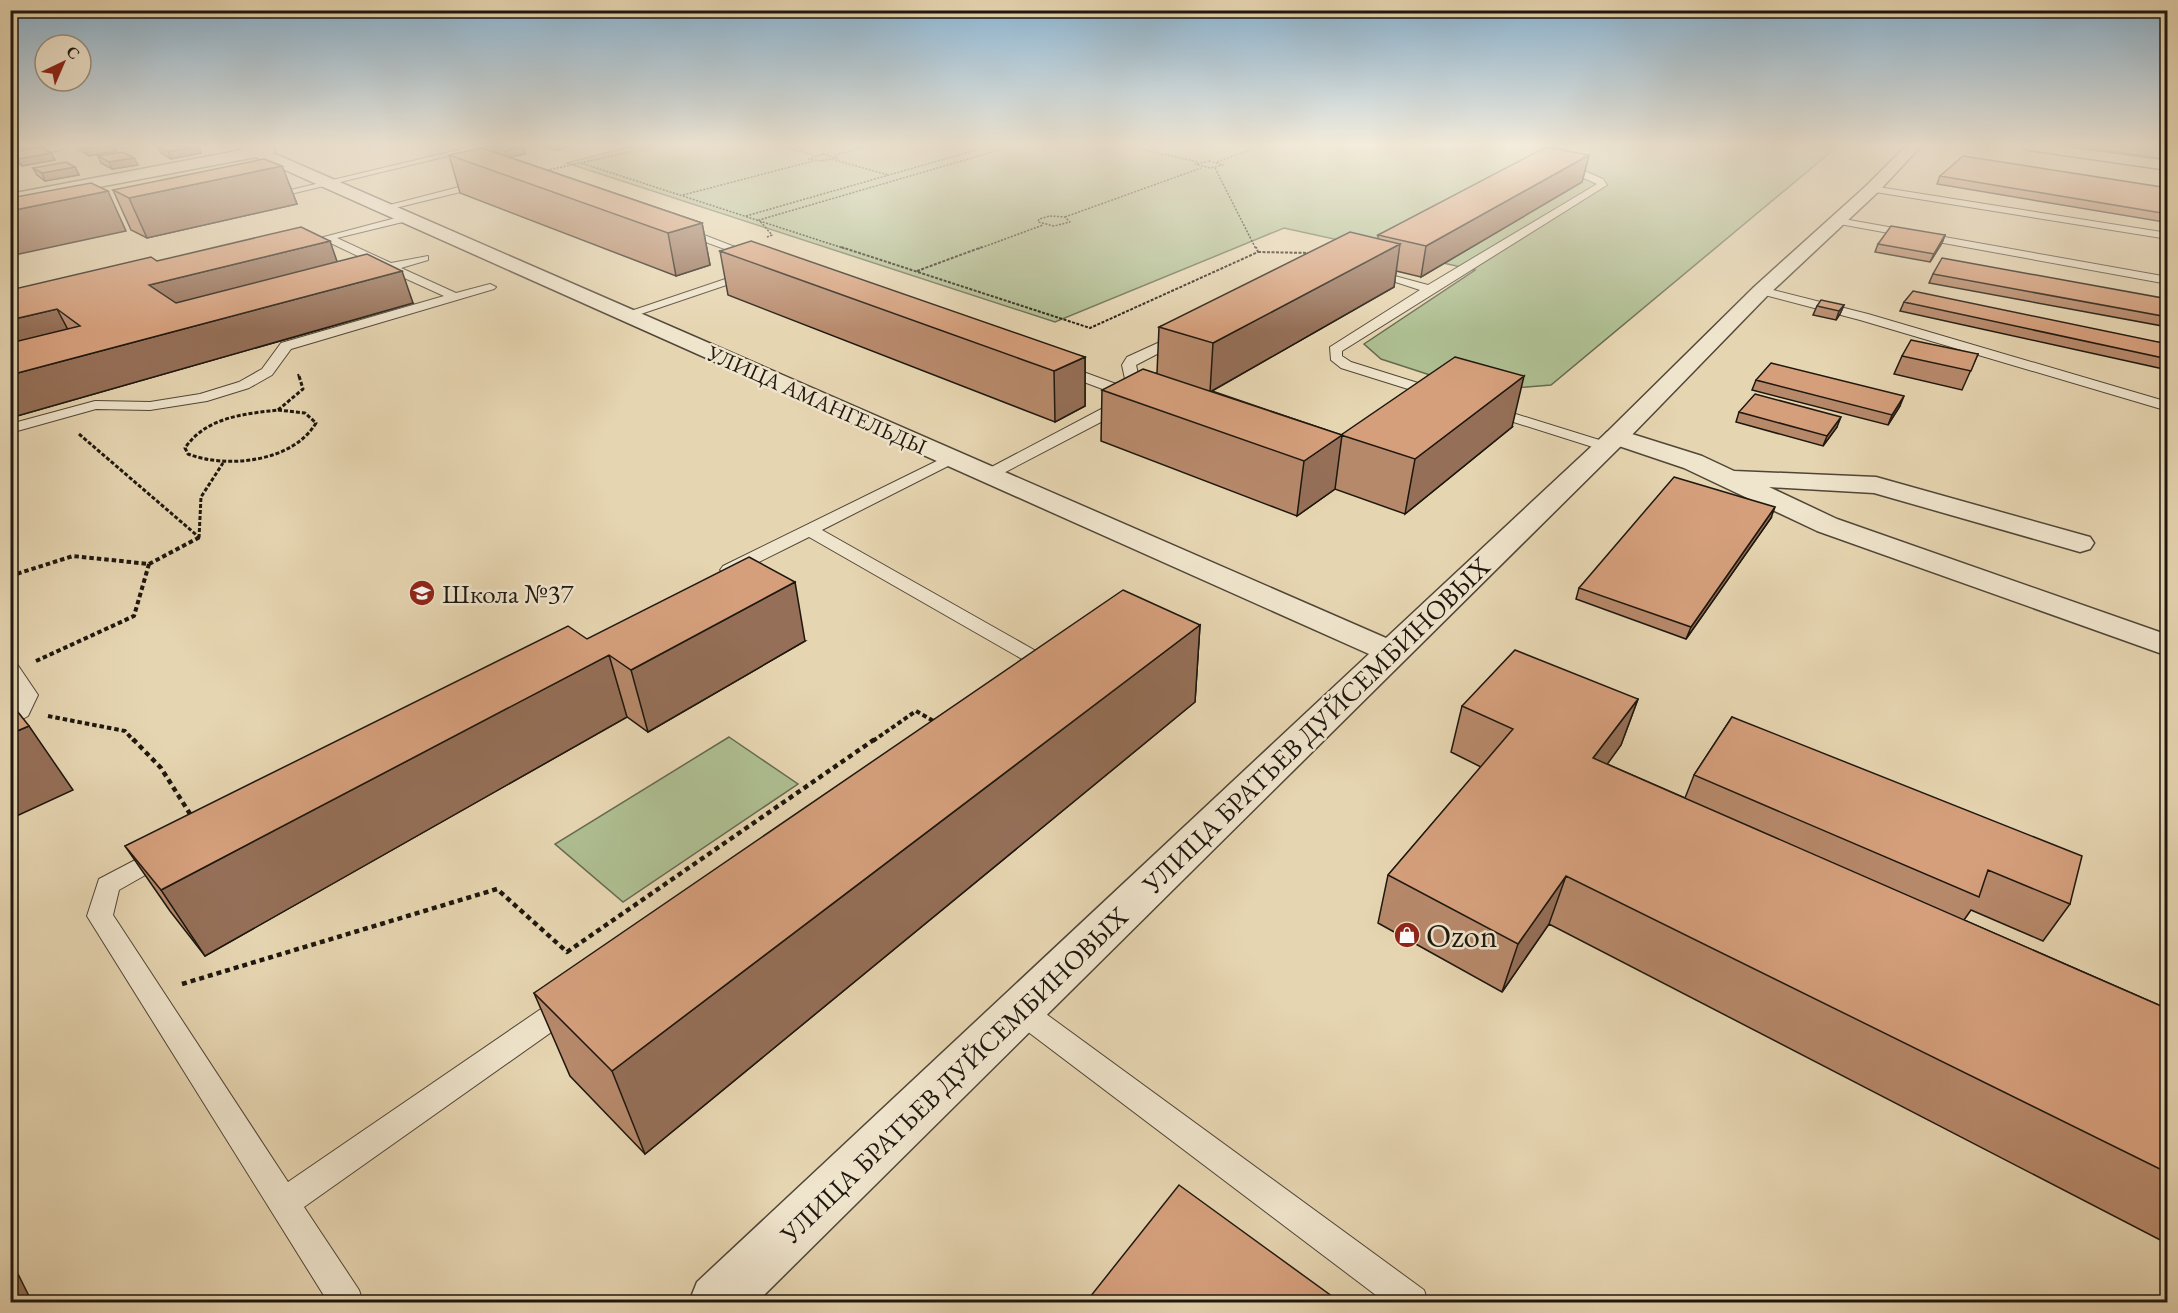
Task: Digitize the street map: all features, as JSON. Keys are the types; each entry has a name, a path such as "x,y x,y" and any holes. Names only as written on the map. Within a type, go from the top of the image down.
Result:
{"street":[{"name":"УЛИЦА БРАТЬЕВ ДУЙСЕМБИНОВЫХ","path":"717,1302 1610,442 1761,291 1853,207"},
{"name":"УЛИЦА АМАНГЕЛЬДЫ","path":"383,208 1391,652"},
{"path":"1610,442 1693,462 1827,525 2168,646"},
{"path":"1724,477 1875,485 2080,543"}],"lane":[{"path":"1410,404 1435,392 1346,365 1336,357 1335,350 1428,290 1565,207"},
{"path":"1987,207 2168,236"},
{"path":"407,218 322,239 392,267 455,297"},
{"path":"1838,221 2168,281"},
{"path":"625,315 767,264 665,224"},
{"path":"369,273 424,258"},
{"path":"1338,260 1419,284 1428,290"},
{"path":"10,429 95,405 150,406 202,398 244,385 267,372 286,346 490,287"},
{"path":"1761,291 1864,317 2168,407"},
{"path":"1136,396 1129,365 1132,360 1194,329"},
{"path":"1046,363 1136,396 1158,395"},
{"path":"988,475 1136,396"},
{"path":"1473,405 1610,442"},
{"path":"713,578 951,459"},
{"path":"809,530 1029,655 1040,668 1031,684 1022,690"},
{"path":"11,670 28,695 16,715"},
{"path":"201,833 108,885 100,916 347,1302"},
{"path":"283,1203 586,993"},
{"path":"1021,1011 1412,1302"}],"path":[{"path":"719,207 1090,327 1258,252 1302,252 1338,260"},
{"path":"746,216 777,207"},
{"path":"759,220 802,207"},
{"path":"1043,225 1038,222 1039,219 1050,216 1065,217 1092,207"},
{"path":"1235,207 1258,252"},
{"path":"916,271 1043,225 1068,224 1070,220 1065,217"},
{"path":"200,538 201,498 224,462 279,451 306,437 314,430 316,423 305,413 278,410 260,412 209,426 189,441 185,448 188,454 195,459 224,462"},
{"path":"58,416 200,538"},
{"path":"10,576 73,556 149,564 200,538"},
{"path":"11,670 73,646 134,616 149,564"},
{"path":"149,993 497,889 567,952 916,711 947,729"},
{"path":"16,715 125,731 160,768 201,833"}],"green space":[{"path":"703,207 1764,207 1551,385 1479,391 1381,359 1364,344 1475,270 1284,228 1055,322"},
{"path":"729,737 798,784 623,902 555,844"}],"building":[{"path":"10,207 28,207 10,211"},
{"path":"596,207 656,207 702,223 668,233"},
{"path":"1431,207 1495,207 1426,246 1378,235"},
{"path":"2128,207 2168,207 2168,214"},
{"path":"1891,226 1945,235 1934,254 1878,244"},
{"path":"301,227 330,241 149,285 176,303 367,254 402,271 10,375 10,343 80,326 57,309 10,320 10,290 151,257 157,261"},
{"path":"1350,232 1400,244 1213,343 1159,327"},
{"path":"751,241 1085,357 1054,371 720,251"},
{"path":"1942,258 2168,299 2168,317 1933,274"},
{"path":"1913,291 2168,344 2168,359 1904,302"},
{"path":"1821,300 1844,305 1839,311 1817,306"},
{"path":"1911,340 1978,354 1971,371 1902,356"},
{"path":"1455,357 1524,376 1415,459 1341,435"},
{"path":"1771,363 1904,396 1892,415 1756,380"},
{"path":"1143,369 1342,435 1304,461 1102,390"},
{"path":"1755,394 1841,417 1827,436 1739,412"},
{"path":"1674,477 1775,507 1691,627 1579,588"},
{"path":"749,557 795,582 631,670 609,655 161,890 125,846 568,626 587,639"},
{"path":"1123,590 1200,625 612,1071 534,993"},
{"path":"1515,650 1638,699 1593,758 2168,1009 2168,1173 1566,876 1518,944 1388,875 1513,729 1462,706"},
{"path":"10,702 29,726 10,734"},
{"path":"1732,717 2082,856 2070,904 1988,870 1979,897 1694,775"},
{"path":"1179,1185 1340,1302 1086,1302"}],"place":[{"name":"Школа №37","path":"422,593"},
{"name":"Ozon","path":"1407,935"}]}
